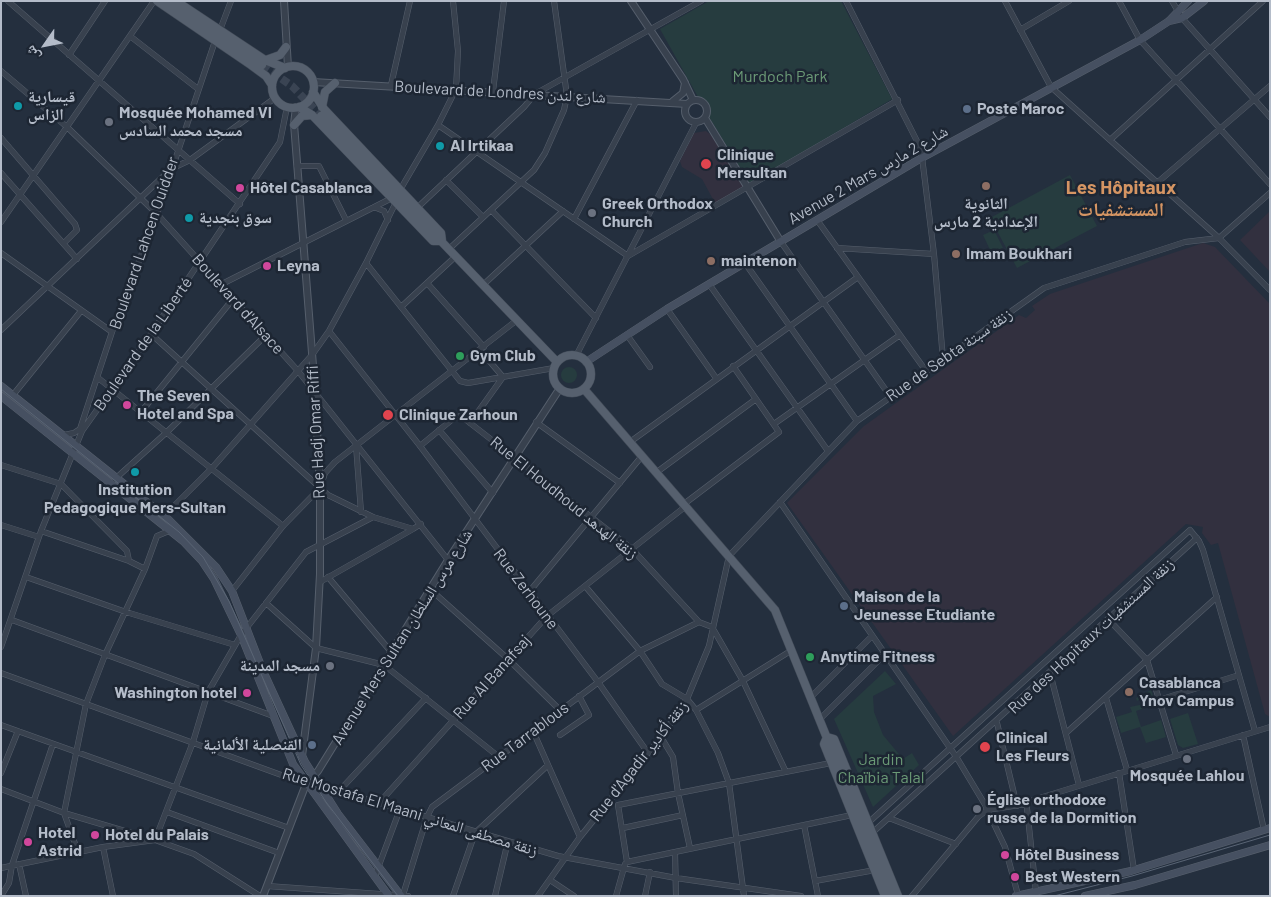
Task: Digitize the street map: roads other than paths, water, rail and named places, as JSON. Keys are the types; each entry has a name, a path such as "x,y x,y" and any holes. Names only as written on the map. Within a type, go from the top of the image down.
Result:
{"main road":[{"path":"155,1 266,76 272,85 275,98 287,107 298,107 312,115 433,241 442,242"},
{"path":"166,1 264,63 286,68 302,69 308,73 313,82 313,92 308,101 298,107"},
{"path":"176,1 220,30 264,63"},
{"name":"Avenue 2 Mars شارع 2 مارس","path":"1169,22 1176,11 1188,1"},
{"name":"Avenue 2 Mars شارع 2 مارس","path":"586,362 667,309 817,220 1051,87 1140,40 1169,22 1182,18 1204,1"},
{"path":"264,63 280,55 286,47"},
{"path":"272,85 277,74 286,68"},
{"path":"322,107 325,92 335,83"},
{"path":"313,92 322,107 441,233 442,242"},
{"path":"294,125 302,116 312,115"},
{"path":"321,116 517,320 556,365"},
{"path":"576,356 586,362 590,375 584,389 571,393 560,388 554,379 556,365 566,357 576,356"},
{"path":"1,386 77,446 196,555 214,579 241,635 293,764 388,895"},
{"path":"584,389 775,610 891,896"},
{"path":"2,398 73,454 164,516 201,550 216,567 232,591 273,696 302,758 319,786 379,868 402,895"},
{"path":"827,737 824,744 885,896"},
{"path":"827,737 834,739 898,896"},
{"path":"1017,896 1134,870 1267,829"},
{"path":"1085,896 1135,885 1269,848"}],"street":[{"path":"8,1 240,204"},
{"path":"70,55 104,1"},
{"path":"1,222 98,80 155,1"},
{"path":"220,30 230,1"},
{"path":"284,1 286,68"},
{"path":"391,85 410,1"},
{"path":"400,190 438,126 456,89 458,45 453,1"},
{"path":"493,91 504,1"},
{"path":"449,250 522,183 545,153 566,106 565,76 554,1"},
{"path":"631,1 652,30 685,83 690,102"},
{"path":"417,208 524,107 535,94 702,1"},
{"path":"846,1 898,100 924,158 942,359"},
{"path":"1005,1 1051,87 1219,238 1270,290"},
{"path":"1020,30 1069,1"},
{"path":"1120,1 1140,40 1270,184"},
{"path":"1172,1 1176,11 1209,51 1270,117"},
{"path":"1110,140 1177,82 1263,1"},
{"path":"130,36 198,89"},
{"name":"Boulevard Lahcen Ouidder","path":"64,435 74,433 80,429 112,332 157,214 177,149 215,41"},
{"name":"Boulevard d'Alsace","path":"1,71 67,127 157,214 298,371 422,524 448,560"},
{"name":"Boulevard de Londres شارع لندن","path":"313,82 690,102"},
{"path":"673,102 683,93 685,83"},
{"path":"1158,182 1221,130 1270,86"},
{"path":"1,330 171,169 190,160 275,98"},
{"path":"574,219 637,100"},
{"path":"628,256 898,100"},
{"path":"576,356 696,123 705,118 707,112 705,105 701,101 690,102 684,110 685,116 696,123"},
{"name":"Boulevard de la Liberté","path":"1,647 12,620 41,531 82,431 151,334 280,142 287,107"},
{"name":"Rue Hadj Omar Riffi","path":"298,107 294,125 315,392 320,488 320,582 316,648 302,758"},
{"path":"705,118 781,242 890,396"},
{"path":"438,126 628,256"},
{"path":"1,138 76,226 77,230 64,243"},
{"path":"297,166 319,166 346,220"},
{"path":"1,173 77,260"},
{"path":"446,180 483,217"},
{"path":"1219,238 1270,193"},
{"path":"220,285 346,220 394,200"},
{"path":"164,516 212,468 312,355 329,331 366,263 388,221 394,200"},
{"path":"374,207 384,211 388,221"},
{"path":"491,210 596,318"},
{"path":"483,285 562,211"},
{"path":"817,220 926,371"},
{"name":"Rue de Sebta زنقة سبتة","path":"729,556 857,421 942,359 1052,285 1185,242 1219,238"},
{"path":"838,248 934,254"},
{"path":"1,253 112,332"},
{"path":"401,307 456,256"},
{"path":"366,263 460,381 471,382 503,377 556,365"},
{"path":"745,263 857,421"},
{"path":"630,442 858,277"},
{"path":"427,283 482,348 503,377"},
{"path":"709,284 828,452"},
{"path":"141,412 233,299"},
{"path":"667,309 716,378"},
{"path":"13,395 81,311"},
{"path":"232,591 282,526 320,488 324,472 357,444 517,320"},
{"name":"Rue Zerhoune","path":"329,331 420,446 474,521 598,682 648,753"},
{"path":"151,334 331,497 361,512 413,529"},
{"path":"627,335 650,367"},
{"path":"733,366 774,424 900,335"},
{"path":"114,481 265,336"},
{"path":"97,377 282,526"},
{"path":"420,446 458,416 470,423 503,377"},
{"name":"Avenue Mers Sultan شارع مرس السلطان","path":"261,896 267,886 306,784 313,777 392,653 448,560 493,493 536,422 560,388"},
{"path":"657,472 756,399"},
{"path":"536,422 620,483"},
{"name":"Rue El Houdhoud زنقة الهدهد","path":"470,423 631,548 699,622 712,627"},
{"name":"Rue Al Banafsaj","path":"379,803 547,616 778,433 774,424"},
{"path":"439,430 493,493"},
{"path":"357,444 361,512"},
{"path":"529,592 642,456"},
{"path":"1,465 61,484 124,548 129,555 129,561"},
{"path":"780,502 958,758 984,803 1009,857 1017,896"},
{"path":"155,840 193,742 208,692 241,635 301,556 373,516"},
{"path":"1,524 39,537"},
{"path":"320,582 422,524"},
{"name":"Rue des Hôpitaux زنقة المستشفيات","path":"868,822 1190,530 1197,538 997,723 872,833"},
{"path":"41,531 129,561 145,569"},
{"path":"78,852 64,813 86,704 105,654 145,569 157,536 169,531"},
{"path":"1197,538 1203,550 1255,731"},
{"path":"1165,553 1172,561"},
{"name":"Rue d'Agadir زنقة أكادير","path":"538,896 580,837 661,737 688,699 705,658 729,556"},
{"path":"26,577 126,612 235,645"},
{"path":"328,577 392,653"},
{"path":"585,586 640,651 662,684 688,699 696,710 718,753 729,783 741,886 744,896"},
{"path":"431,590 508,659 560,710"},
{"path":"1066,734 1217,597"},
{"path":"266,603 316,648 384,665 499,757"},
{"path":"12,620 273,716"},
{"path":"1109,620 1147,660 1176,755"},
{"name":"Rue Tarrablous","path":"402,895 427,817 435,805 640,651 699,622"},
{"path":"712,627 743,681 786,772"},
{"path":"810,696 872,636"},
{"path":"696,710 792,650"},
{"path":"820,719 885,654"},
{"name":"Rue Mostafa El Maani زنقة مصطفى المعاني","path":"1,673 306,784 339,791 475,833 566,858 625,865 676,878 801,896"},
{"path":"1050,673 1079,786"},
{"path":"1159,700 1239,675"},
{"path":"560,735 589,714 579,696"},
{"path":"339,791 426,698"},
{"path":"1106,698 1127,770"},
{"path":"997,723 1017,803"},
{"path":"1,725 289,828"},
{"path":"912,896 978,817 987,810 1033,800 1270,727"},
{"path":"1,773 18,731"},
{"path":"533,731 580,837"},
{"path":"1243,735 1267,829"},
{"path":"661,737 673,757 678,793 690,848"},
{"path":"1,896 9,883 12,865 53,744"},
{"path":"618,805 831,763"},
{"path":"453,896 475,833 548,765"},
{"path":"1119,773 1134,870"},
{"path":"1,789 64,813 155,840 194,854 261,896"},
{"path":"611,798 618,805 625,865 616,896"},
{"path":"1026,801 1036,892"},
{"path":"984,803 1017,803"},
{"path":"375,876 400,809"},
{"path":"167,812 280,853"},
{"path":"622,828 683,815"},
{"path":"625,865 690,848 852,815"},
{"path":"889,818 956,844"},
{"path":"804,825 818,896"},
{"path":"1,868 103,847 155,840"},
{"path":"495,896 508,842"},
{"path":"103,847 113,896"},
{"path":"675,852 676,896"},
{"path":"19,864 26,896"},
{"path":"815,881 875,870"},
{"path":"645,896 650,872"},
{"path":"550,880 574,896"},
{"path":"267,886 336,893 408,896"},
{"path":"299,896 300,888"}],"tunnel":[{"path":"262,65 292,86 321,116"}],"tram line":[{"path":"1,389 179,532 203,557 229,601 301,765 326,802 398,896"},
{"path":"1054,896 1132,876 1270,835"}],"place":[{"name":"قيسارية الزاس","path":"18,106"},
{"name":"Poste Maroc","path":"967,109"},
{"name":"Mosquée Mohamed VI مسجد محمد السادس","path":"109,122"},
{"name":"Al Irtikaa","path":"440,146"},
{"name":"Clinique Mersultan","path":"706,164"},
{"name":"الثانوية الإعدادية 2 مارس","path":"986,186"},
{"name":"Hôtel Casablanca","path":"240,188"},
{"name":"Greek Orthodox Church","path":"592,213"},
{"name":"سوق بنجدية","path":"189,218"},
{"name":"Imam Boukhari","path":"956,254"},
{"name":"maintenon","path":"711,261"},
{"name":"Leyna","path":"267,266"},
{"name":"Gym Club","path":"460,356"},
{"name":"The Seven Hotel and Spa","path":"127,405"},
{"name":"Clinique Zarhoun","path":"388,415"},
{"name":"Institution Pedagogique Mers-Sultan","path":"135,472"},
{"name":"Maison de la Jeunesse Etudiante","path":"844,606"},
{"name":"Anytime Fitness","path":"810,657"},
{"name":"مسجد المدينة","path":"330,666"},
{"name":"Casablanca Ynov Campus","path":"1129,692"},
{"name":"Washington hotel","path":"247,693"},
{"name":"القنصلية الألمانية","path":"312,745"},
{"name":"Clinical Les Fleurs","path":"985,747"},
{"name":"Mosquée Lahlou","path":"1187,759"},
{"name":"Église orthodoxe russe de la Dormition","path":"977,809"},
{"name":"Hotel du Palais","path":"95,835"},
{"name":"Hotel Astrid","path":"28,842"},
{"name":"Hôtel Business","path":"1005,855"},
{"name":"Best Western","path":"1015,877"}],"district":[{"name":"Les Hôpitaux المستشفيات","path":"1121,199"}],"park label":[{"name":"Murdoch Park","path":"780,77"},
{"name":"Jardin Chaïbia Talal","path":"881,769"}]}
